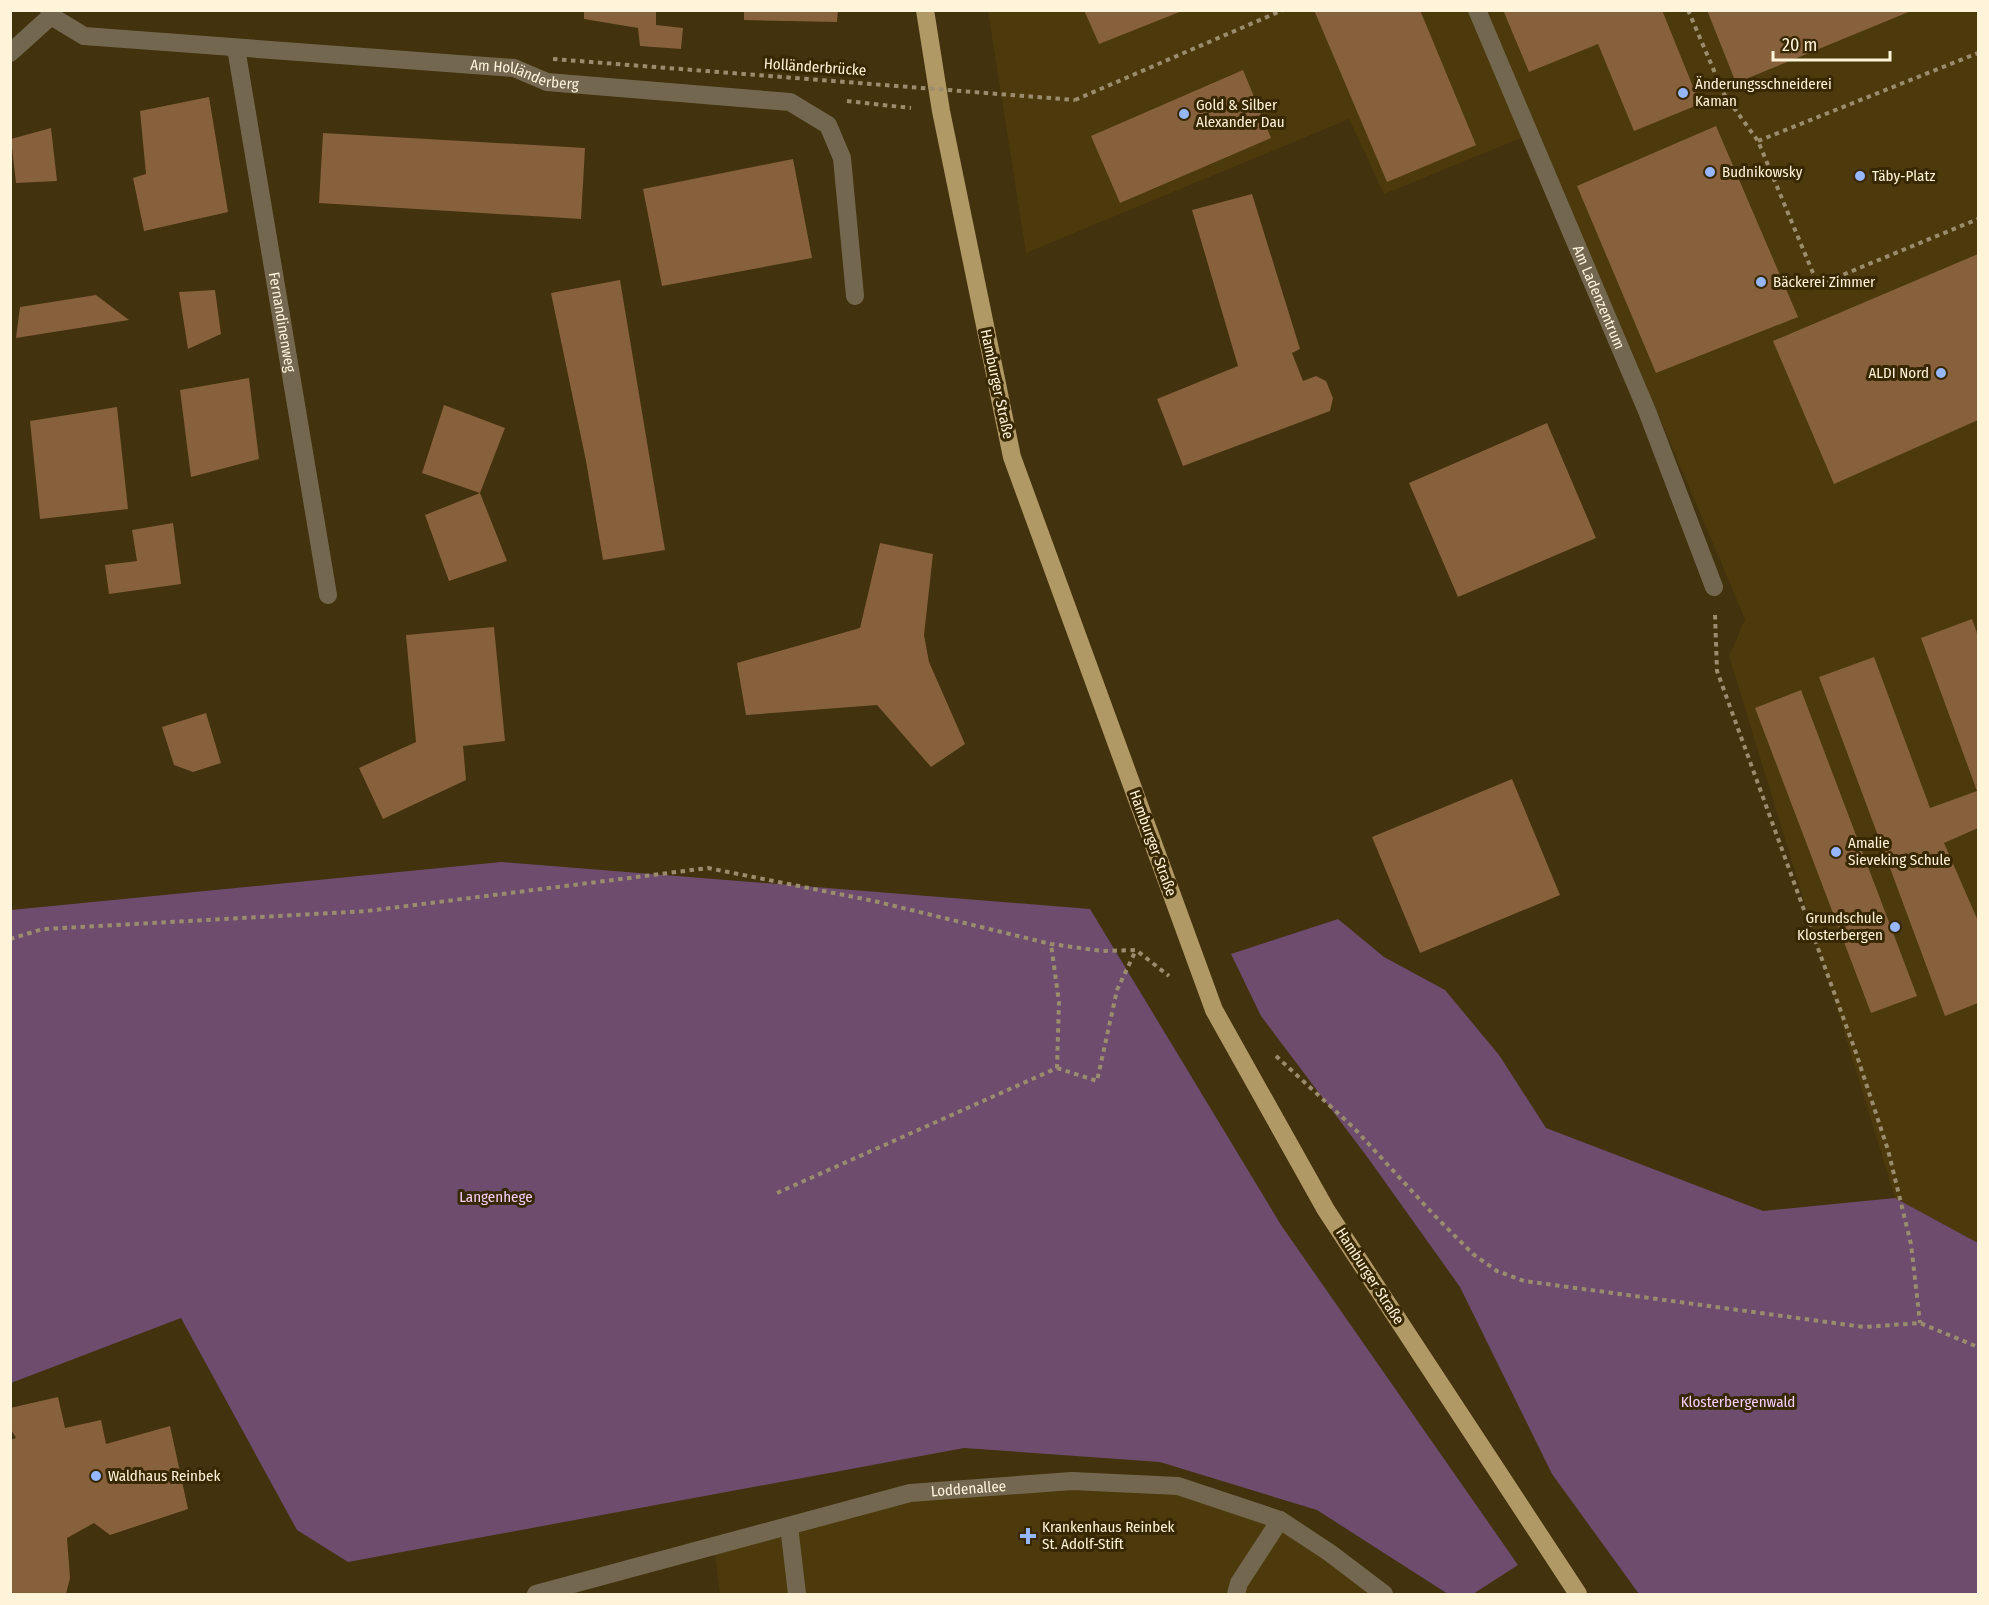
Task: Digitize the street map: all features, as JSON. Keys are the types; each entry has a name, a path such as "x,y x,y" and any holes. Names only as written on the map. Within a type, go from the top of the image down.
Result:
{"main road":[{"name":"Hamburger Straße","path":"925,10 941,111 1012,457 1214,1010 1326,1210 1578,1594"}],"street":[{"name":"Am Ladenzentrum","path":"1477,10 1647,411 1714,587"},
{"name":"Am Holländerberg","path":"50,13 84,36 514,68 547,82 790,102 828,125 842,159 855,296"},
{"path":"10,53 50,13"},
{"name":"Fernandinenweg","path":"236,48 327,596"},
{"name":"Loddenallee","path":"536,1594 910,1493 1072,1480 1178,1486 1280,1520 1330,1553 1384,1594"},
{"path":"1236,1594 1239,1582 1280,1520"},
{"path":"789,1526 797,1594"}],"path":[{"name":"Holländerbrücke","path":"553,59 1075,100 1283,10"},
{"path":"1688,10 1724,94 1758,141 1818,285 1978,219"},
{"path":"1758,141 1978,53"},
{"path":"847,101 941,111"},
{"path":"1714,587 1717,671 1856,1050 1888,1150 1911,1244 1920,1323"},
{"path":"10,939 44,929 367,911 708,868 874,901 1051,944 1102,951 1136,950 1171,977"},
{"path":"1051,944 1059,1002 1056,1068"},
{"path":"777,1193 1056,1068 1097,1081 1117,990 1136,950"},
{"path":"1272,1053 1353,1127 1473,1254 1497,1271 1524,1281 1864,1327 1920,1323 1978,1347"}],"shaded area":[{"path":"988,11 1978,11 1978,1243 1895,1198 1729,656 1745,619 1538,131 1384,194 1349,119 1026,253"},
{"name":"Krankenhaus Reinbek St. Adolf-Stift","path":"1178,1486 1280,1520 1384,1594 720,1594 714,1546 910,1493"}],"green space":[{"name":"Langenhege","path":"501,862 1090,909 1281,1225 1518,1565 1473,1594 1448,1594 1317,1510 1160,1462 964,1448 348,1562 297,1530 181,1318 11,1383 11,910"},
{"name":"Klosterbergenwald","path":"1338,919 1384,957 1445,990 1499,1055 1546,1128 1763,1211 1895,1198 1978,1243 1978,1594 1639,1594 1552,1474 1460,1287 1368,1158 1261,1016 1231,954"}],"building":[{"path":"584,10 656,10 656,25 683,28 681,49 640,46 638,28 584,19"},
{"path":"744,10 838,10 837,22 744,20"},
{"path":"1084,10 1182,10 1182,11 1099,44"},
{"path":"1314,10 1420,10 1476,145 1387,182"},
{"path":"1503,10 1662,10 1700,104 1634,131 1598,44 1529,72"},
{"path":"1707,10 1911,10 1911,11 1736,83"},
{"path":"1243,70 1271,138 1120,203 1091,136"},
{"path":"209,97 228,212 144,231 133,178 146,174 140,111"},
{"path":"1716,126 1798,317 1656,373 1577,186"},
{"path":"51,128 57,181 16,183 11,139"},
{"path":"323,133 585,148 581,219 319,203"},
{"path":"793,159 812,258 662,286 643,189"},
{"path":"1252,194 1300,349 1292,353 1303,381 1316,376 1326,381 1333,398 1330,411 1183,466 1157,399 1238,366 1192,210"},
{"path":"1978,254 1978,420 1834,484 1773,341"},
{"path":"620,280 665,550 603,560 586,461 551,293"},
{"path":"215,290 221,334 188,349 179,292"},
{"path":"96,295 129,320 16,338 20,307"},
{"path":"249,378 259,459 191,477 180,390"},
{"path":"444,405 505,428 480,493 422,473"},
{"path":"117,407 128,509 40,519 30,421"},
{"path":"1547,423 1596,538 1458,597 1409,483"},
{"path":"480,493 507,561 449,581 425,515"},
{"path":"173,523 181,584 109,594 105,565 137,561 132,530"},
{"path":"880,543 933,554 924,635 929,662 965,744 931,767 877,705 746,715 737,663 860,628"},
{"path":"1972,619 1978,636 1978,828 1944,843 1978,921 1978,1003 1945,1016 1819,677 1874,657 1930,808 1977,791 1921,638"},
{"path":"494,627 505,741 463,746 466,780 383,819 359,768 416,742 406,635"},
{"name":"Amalie Sieveking Schule","path":"1801,690 1917,996 1871,1013 1755,708"},
{"path":"206,713 221,763 193,772 174,765 162,727"},
{"path":"1512,779 1560,895 1420,953 1372,837"},
{"name":"Waldhaus Reinbek","path":"58,1397 65,1428 101,1420 106,1444 170,1426 188,1509 110,1535 94,1523 67,1538 70,1578 66,1594 10,1594 10,1440 16,1438 10,1428 10,1408"}],"place":[{"name":"Änderungsschneiderei Kaman","path":"1683,93"},
{"name":"Gold & Silber Alexander Dau","path":"1184,114"},
{"name":"Budnikowsky","path":"1710,172"},
{"name":"Täby-Platz","path":"1860,176"},
{"name":"Bäckerei Zimmer","path":"1761,282"},
{"name":"ALDI Nord","path":"1941,373"},
{"name":"Amalie Sieveking Schule","path":"1836,852"},
{"name":"Grundschule Klosterbergen","path":"1895,927"},
{"name":"Waldhaus Reinbek","path":"96,1476"},
{"name":"Krankenhaus Reinbek St. Adolf-Stift","path":"1028,1536"}]}
